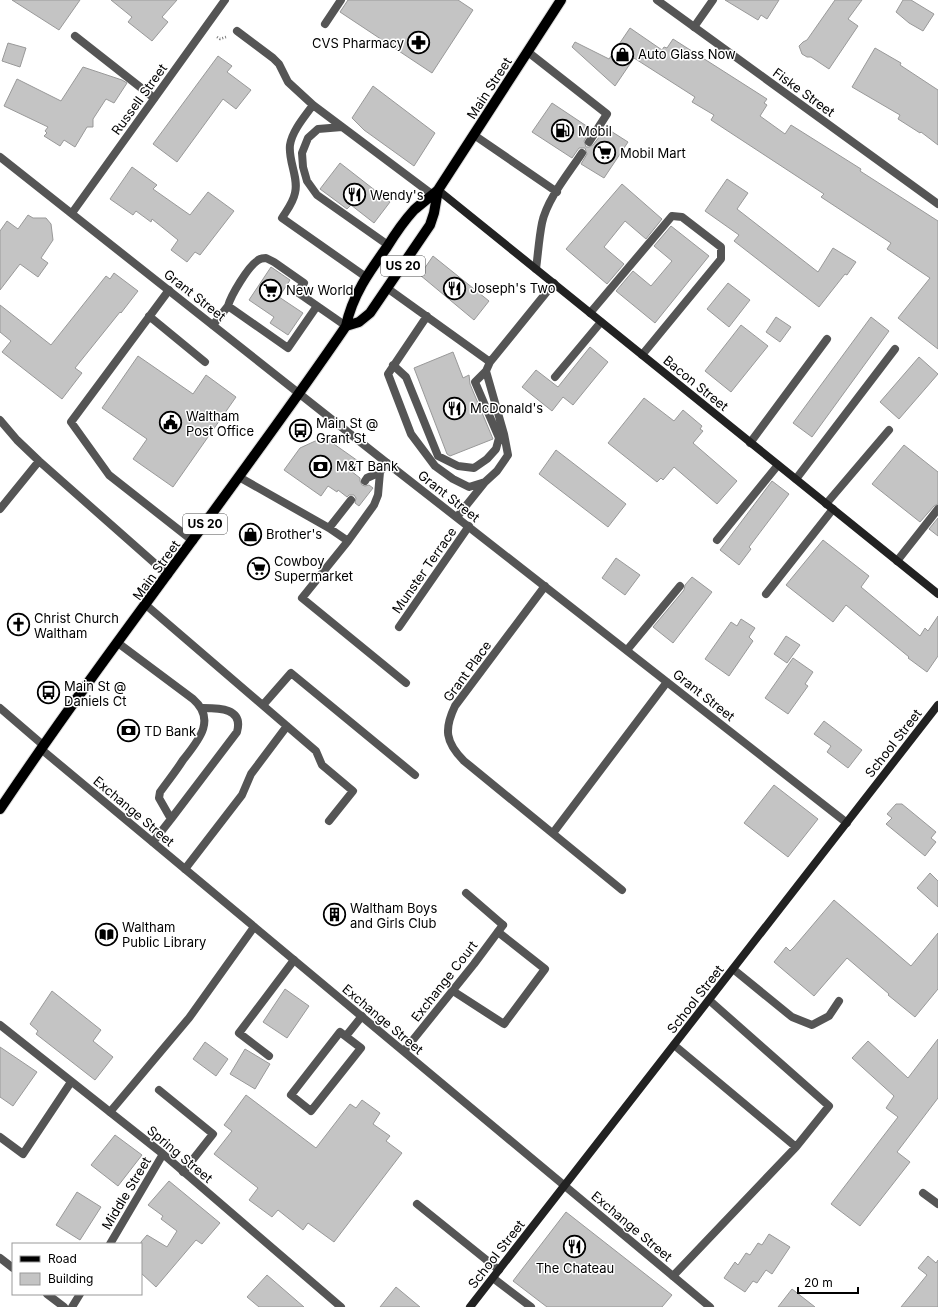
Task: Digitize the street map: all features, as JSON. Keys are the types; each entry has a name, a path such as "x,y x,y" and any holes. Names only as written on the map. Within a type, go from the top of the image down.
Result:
{"main road":[{"name":"Main Street","path":"0,809 42,747 300,394 346,326 355,297 366,277 415,209 436,193 561,0"},
{"name":"Main Street","path":"346,326 359,322 370,313 430,225 434,213 436,193"}],"street":[{"name":"Russell Street","path":"72,213 225,0"},
{"path":"325,24 341,0"},
{"name":"Fiske Street","path":"657,0 938,204"},
{"path":"694,27 713,0"},
{"path":"237,31 274,58 279,64 288,82 313,105 436,193"},
{"path":"75,36 154,98"},
{"path":"528,52 607,114 589,142"},
{"path":"313,105 296,130 290,144 290,159 296,182 295,192 291,205 282,218 366,277"},
{"path":"342,127 318,129 308,138 302,153 303,167 307,181 317,195 388,245"},
{"path":"474,135 557,192"},
{"path":"536,269 542,222 557,192 582,153"},
{"name":"Grant Street","path":"0,157 847,822"},
{"name":"Bacon Street","path":"436,193 536,269 938,594"},
{"path":"590,313 672,216 682,217 721,247 721,259 642,355"},
{"path":"213,325 228,306 232,294 252,265 261,258 270,259 304,283 297,292 346,326"},
{"path":"394,365 406,377 438,456 458,466 474,468 487,459 496,449 499,438 475,382 486,371 490,362 554,284"},
{"path":"387,288 490,362"},
{"path":"169,290 71,422 109,475 193,541"},
{"path":"228,306 288,348 317,306"},
{"path":"149,316 205,362"},
{"path":"426,316 388,374 411,434 434,466 453,479 469,486 485,482"},
{"path":"555,377 601,322"},
{"path":"750,443 827,339"},
{"path":"796,480 895,349"},
{"path":"457,517 485,482 497,471 508,455 504,434 486,371"},
{"path":"0,420 17,440 39,461 168,575"},
{"path":"826,504 889,430"},
{"path":"0,509 39,461"},
{"path":"365,481 367,478 380,472 388,463"},
{"path":"717,540 778,465"},
{"path":"380,472 378,495 374,505 348,541 302,598 406,683"},
{"path":"239,477 329,528 348,541"},
{"path":"329,528 351,500"},
{"path":"766,594 833,509"},
{"path":"897,561 938,509"},
{"name":"Munster Terrace","path":"398,627 469,526"},
{"name":"Grant Place","path":"545,586 455,706 449,717 447,729 449,740 454,751 464,761 622,890"},
{"path":"627,650 680,586"},
{"path":"146,604 316,751 322,765 353,791 329,821"},
{"path":"118,643 193,699 201,708 205,720 202,732 160,792 160,798 171,819"},
{"path":"263,706 291,673 415,775"},
{"path":"553,833 667,682"},
{"name":"School Street","path":"470,1307 938,705"},
{"name":"Exchange Street","path":"0,708 42,747 185,869 710,1307"},
{"path":"153,842 237,732 238,722 232,713 222,709 201,708"},
{"path":"185,869 242,795 251,774 287,726"},
{"path":"452,991 504,1024 544,970 466,893"},
{"path":"110,1112 189,1018 254,927"},
{"name":"Exchange Court","path":"404,1051 500,928"},
{"path":"269,1056 239,1033 294,960"},
{"path":"733,969 792,1017 812,1026 829,1016 839,1001"},
{"path":"673,1276 796,1146 829,1106 709,1000"},
{"path":"346,1036 362,1016"},
{"name":"Spring Street","path":"0,1025 163,1154 341,1307"},
{"path":"340,1032 346,1036 361,1048 311,1111 291,1095 340,1032"},
{"path":"674,1045 796,1146"},
{"path":"0,1137 23,1154 72,1082"},
{"path":"159,1090 213,1134 183,1172"},
{"name":"Middle Street","path":"111,1243 163,1154"},
{"path":"923,1193 938,1204"},
{"path":"417,1204 499,1270"},
{"path":"0,1258 12,1267"},
{"path":"493,1278 531,1307"},
{"path":"48,1295 64,1307"},
{"path":"72,1307 79,1295"}],"building":[{"path":"12,0 80,0 59,30"},
{"path":"111,0 177,0 162,17 168,22 152,41 128,22 132,17"},
{"name":"CVS Pharmacy","path":"348,0 458,0 473,10 432,73 340,12"},
{"path":"725,0 779,0 767,19 761,15 758,20"},
{"path":"835,0 862,0 848,19 858,26 829,69 811,57 807,57 802,54 799,46 807,40"},
{"path":"903,0 911,0 934,14 923,31 909,23 896,12"},
{"path":"630,28 662,50 664,47 667,48 673,39 767,99 764,103 767,105 760,116 785,134 791,125 861,169 860,171 938,221 938,349 898,318 930,278 887,249 891,243 821,197 824,194 711,120 714,115 692,102 695,97 634,58 615,86 572,47 575,42 609,59"},
{"path":"8,43 26,48 20,67 2,61"},
{"path":"875,48 901,63 900,65 938,90 938,145 921,132 920,133 898,119 900,115 852,87"},
{"path":"218,56 232,66 227,72 251,90 236,109 223,99 177,162 153,144"},
{"path":"83,67 127,83 114,103 106,99 93,119 93,127 87,127 75,147 64,140 60,146 44,136 47,133 45,131 48,127 4,106 17,79 61,101"},
{"path":"373,86 435,133 414,166 364,130 352,118"},
{"path":"552,103 591,129 584,141 586,147 593,145 606,128 628,142 604,178 581,164 587,154 585,148 579,148 572,158 532,132"},
{"name":"Wendy's","path":"340,163 390,202 374,223 351,205 347,209 320,189"},
{"path":"132,167 157,185 153,189 190,215 208,192 234,211 200,255 195,252 187,262 171,250 178,240 152,219 151,222 136,211 133,215 110,199"},
{"path":"727,179 748,193 737,209 818,272 833,248 856,262 847,275 845,274 819,307 734,241 739,235 705,211"},
{"path":"622,184 662,219 646,239 625,221 604,247 624,264 607,284 566,249"},
{"path":"28,215 33,218 46,218 51,224 53,240 41,258 48,263 38,277 20,264 0,290 0,231 7,221 18,229"},
{"path":"671,226 709,256 655,323 616,291 633,271 651,286 672,261 654,246"},
{"name":"Joseph's Two","path":"433,256 489,301 474,320 420,275"},
{"path":"271,267 290,280 279,297 303,313 288,335 270,323 274,317 249,300"},
{"path":"114,273 138,291 75,368 82,373 62,399 2,352 11,341 0,332 0,305 51,345 106,276 110,279"},
{"path":"728,283 750,300 729,327 707,309"},
{"path":"776,317 791,327 780,342 766,332"},
{"path":"871,317 889,331 812,437 793,423"},
{"path":"741,325 768,346 731,392 705,371"},
{"path":"590,347 608,362 573,405 563,397 552,411 522,387 536,370 558,387"},
{"name":"McDonald's","path":"453,352 463,378 469,375 470,384 493,439 450,456 447,454 414,368"},
{"name":"Waltham Post Office","path":"138,356 193,394 206,375 236,397 173,487 133,459 147,439 102,408"},
{"path":"919,357 938,374 899,419 880,402"},
{"path":"644,398 674,421 683,410 702,426 700,429 703,431 693,443 737,481 717,504 674,467 663,480 661,478 657,482 608,443"},
{"name":"M&T Bank","path":"324,437 358,461 351,471 360,478 362,485 369,485 373,488 359,506 355,503 356,498 354,495 349,495 347,497 338,490 337,492 328,486 321,496 284,470 300,448"},
{"path":"904,445 938,472 938,504 934,506 920,522 872,484"},
{"path":"556,450 626,504 608,527 539,474"},
{"path":"772,481 789,494 749,547 751,549 739,565 720,550"},
{"path":"938,518 938,536 929,529"},
{"path":"823,540 869,576 861,587 920,636 925,628 928,631 938,616 938,656 927,672 908,658 909,657 846,605 833,622 786,585"},
{"path":"616,558 640,575 625,595 602,578"},
{"path":"692,577 712,592 673,643 653,627 684,590 685,585"},
{"path":"741,619 755,628 749,637 753,641 729,676 705,659 731,622 737,626"},
{"path":"786,636 800,645 787,663 774,654"},
{"path":"793,658 813,672 805,684 808,686 788,714 765,698"},
{"path":"824,721 862,750 848,768 827,752 831,746 814,734"},
{"path":"774,785 818,819 788,857 744,823"},
{"path":"896,804 902,804 936,832 931,838 936,842 925,856 886,824 892,818 887,814"},
{"path":"930,873 938,881 938,907 917,888"},
{"path":"834,900 911,966 938,933 938,989 915,1017 847,958 814,996 774,962 786,947 790,951 794,947"},
{"path":"285,989 309,1006 287,1038 263,1022"},
{"path":"52,991 101,1030 93,1041 113,1057 95,1080 36,1034 38,1031 30,1024"},
{"path":"938,1039 938,1098 897,1152 910,1162 860,1226 831,1204 898,1117 886,1108 894,1096 852,1058 868,1041 908,1078"},
{"path":"205,1042 228,1059 216,1076 193,1059"},
{"path":"0,1047 37,1072 13,1106 0,1097"},
{"path":"245,1049 270,1064 255,1089 230,1074"},
{"path":"246,1095 316,1148 350,1104 356,1108 362,1100 380,1113 373,1124 390,1136 386,1141 402,1153 334,1242 308,1223 303,1230 278,1210 272,1217 249,1200 258,1188 214,1154 232,1131 224,1125"},
{"path":"115,1135 142,1155 118,1186 91,1165"},
{"path":"169,1181 220,1223 202,1244 196,1240 156,1287 142,1274 141,1242 147,1235 167,1247 177,1231 161,1219 163,1216 148,1205"},
{"path":"77,1192 101,1207 80,1240 56,1225"},
{"name":"The Chateau","path":"566,1212 672,1295 662,1307 547,1307 513,1281"},
{"path":"769,1234 790,1247 772,1274 766,1270 757,1283 753,1281 745,1292 724,1278 735,1262 738,1265 746,1253 750,1255 758,1243 762,1245"},
{"path":"928,1256 936,1263 938,1260 938,1307 901,1307 927,1275 918,1268"},
{"path":"267,1275 304,1307 259,1307 247,1297"},
{"path":"396,1287 420,1307 380,1307"},
{"path":"792,1289 815,1307 778,1307"}],"place":[{"name":"CVS Pharmacy","path":"419,43"},
{"name":"Auto Glass Now","path":"623,54"},
{"name":"Mobil","path":"562,131"},
{"name":"Mobil Mart","path":"604,153"},
{"name":"Wendy's","path":"355,195"},
{"name":"Joseph's Two","path":"454,288"},
{"name":"New World","path":"270,290"},
{"name":"McDonald's","path":"455,408"},
{"name":"Waltham Post Office","path":"171,423"},
{"name":"Main St @ Grant St","path":"300,430"},
{"name":"M&T Bank","path":"321,466"},
{"name":"Brother's","path":"251,534"},
{"name":"Cowboy Supermarket","path":"258,568"},
{"name":"Christ Church Waltham","path":"19,625"},
{"name":"Main St @ Daniels Ct","path":"48,693"},
{"name":"TD Bank","path":"128,731"},
{"name":"Waltham Boys and Girls Club","path":"334,915"},
{"name":"Waltham Public Library","path":"106,934"},
{"name":"The Chateau","path":"575,1246"}]}
